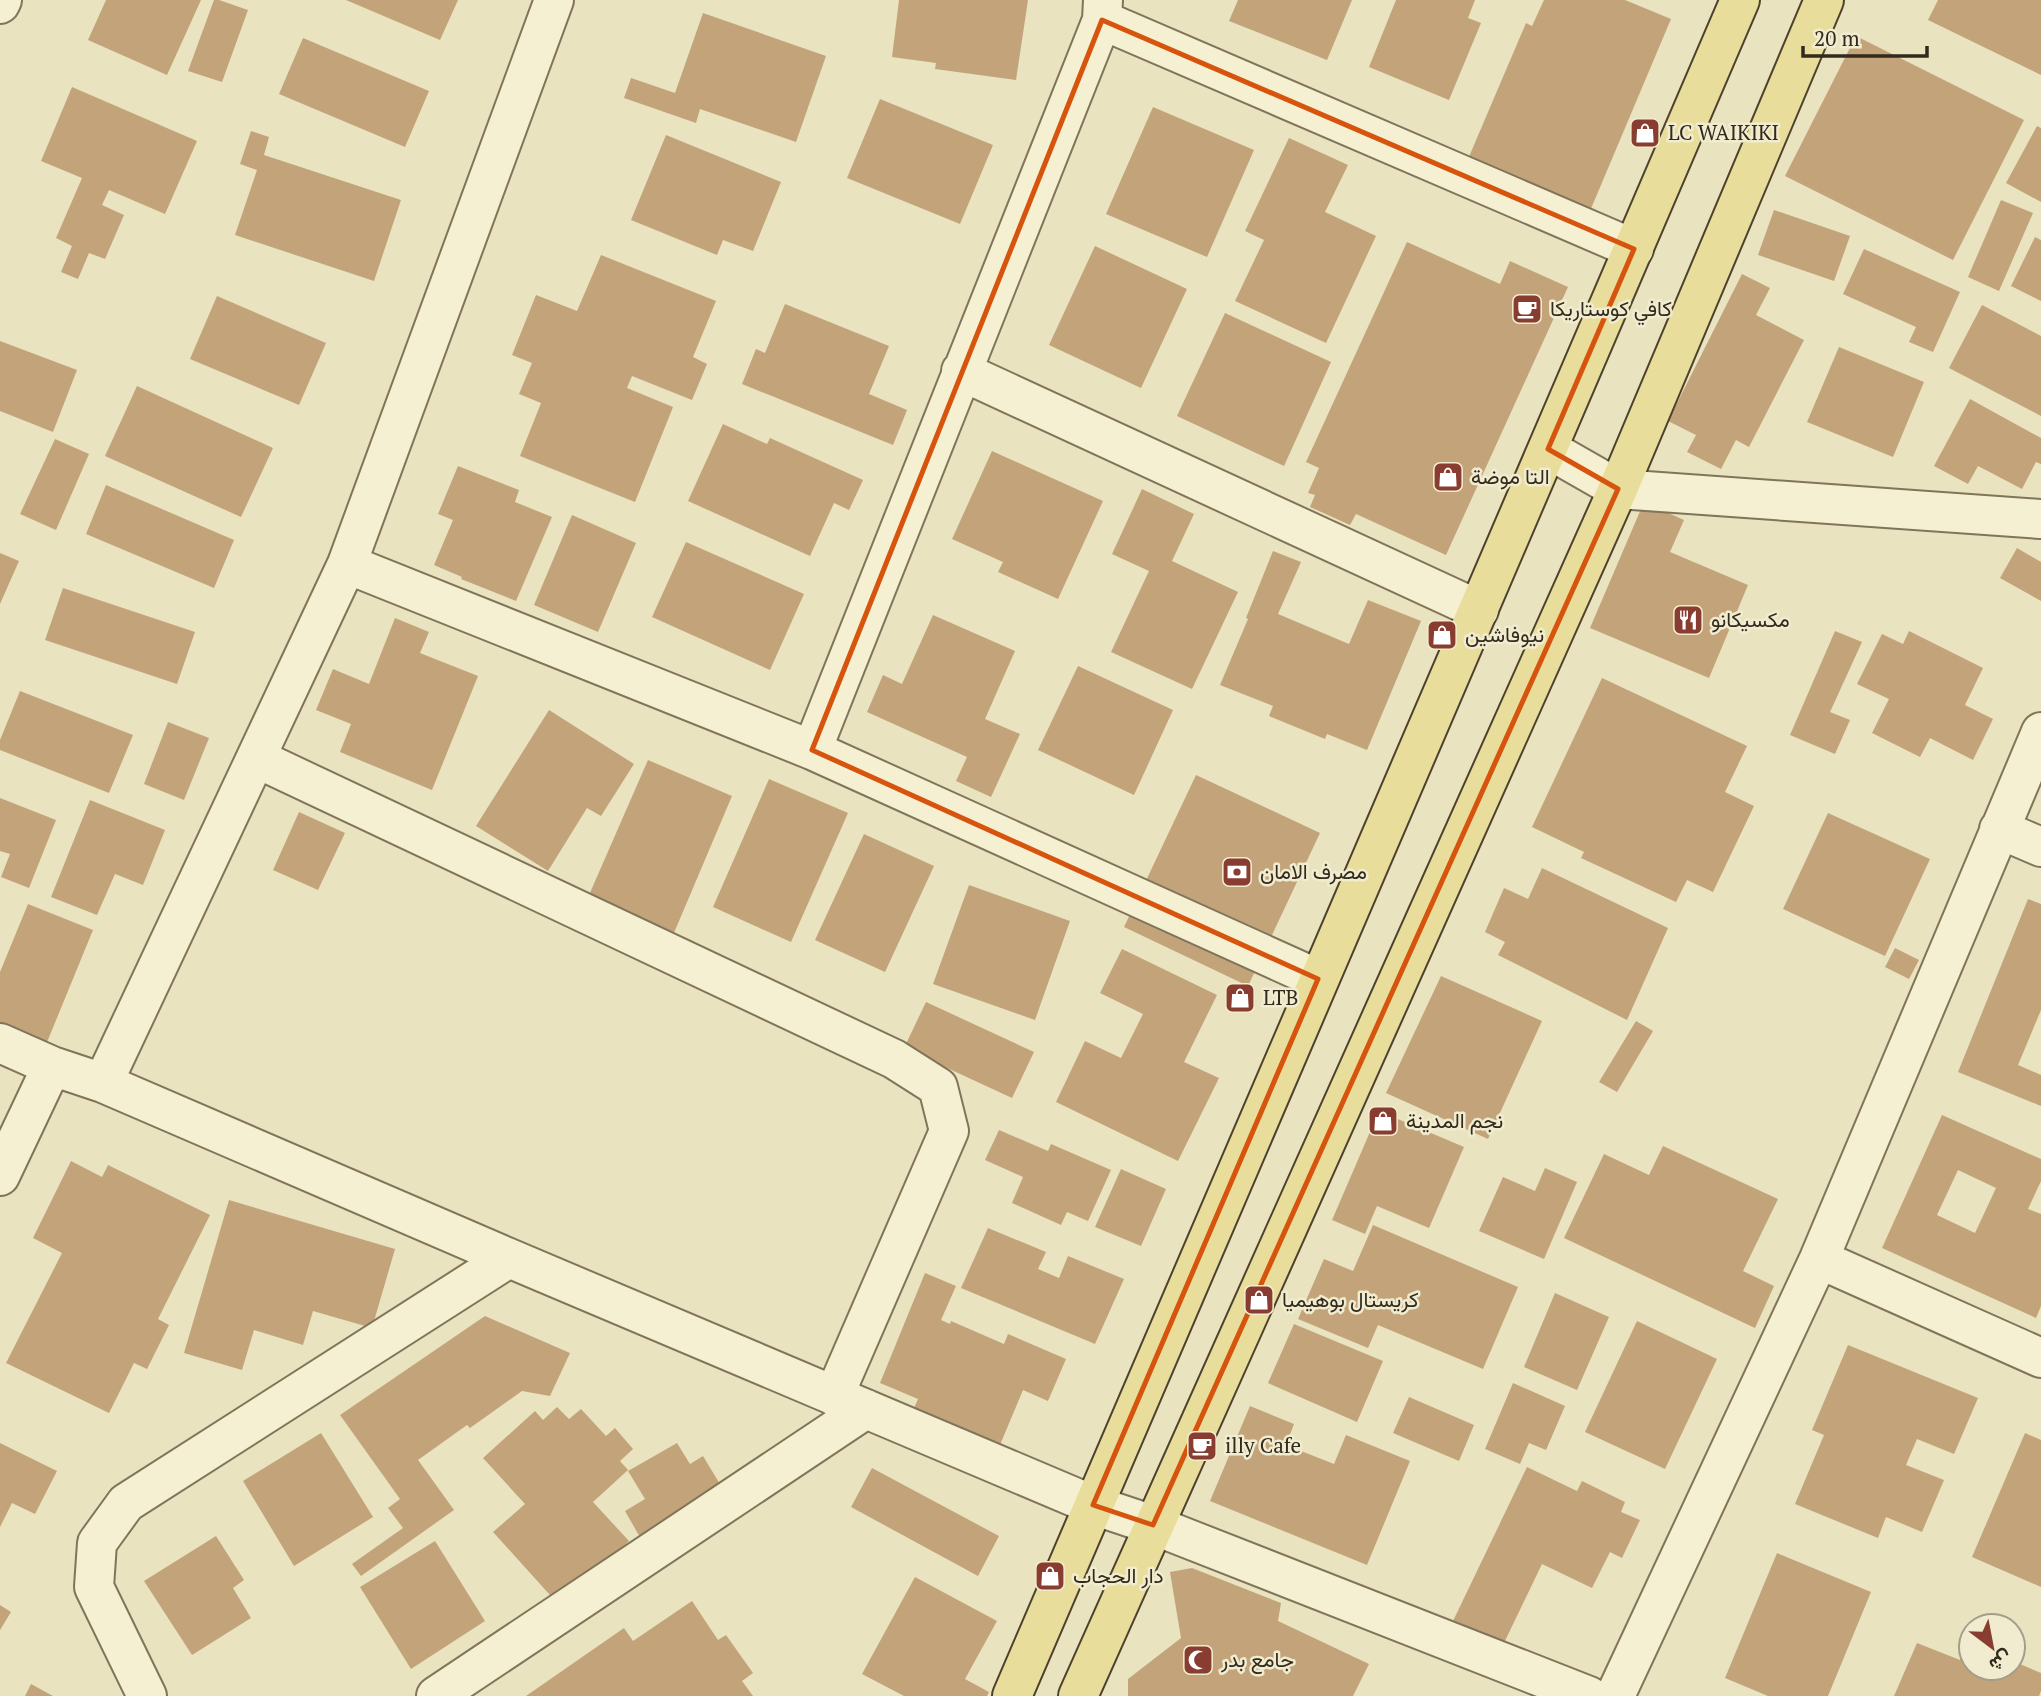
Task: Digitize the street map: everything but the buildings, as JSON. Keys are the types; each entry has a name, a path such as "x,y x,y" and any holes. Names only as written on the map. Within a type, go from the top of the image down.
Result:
{"main road":[{"path":"1012,1696 1740,0"},
{"path":"1078,1696 1618,489 1824,0"}],"street":[{"path":"103,1083 346,564 554,0"},
{"path":"812,750 1103,10 1633,249"},
{"path":"961,371 1479,610"},
{"path":"1548,449 1618,489 2041,519"},
{"path":"346,564 812,750 1318,979"},
{"path":"1615,1696 1819,1259 2041,732"},
{"path":"256,758 894,1059 938,1087 949,1131 850,1402 436,1696"},
{"path":"1999,829 2041,847"},
{"path":"0,1043 52,1066 103,1083 1093,1505 1153,1525 1589,1696"},
{"path":"0,1176 52,1066"},
{"path":"147,1696 94,1587 97,1543 127,1503 509,1258"},
{"path":"1819,1259 2041,1358"}],"highlighted area":[{"path":"1102,20 1634,249 1548,449 1618,489 1153,1525 1093,1505 1318,979 812,750"}],"place":[{"name":"LC WAIKIKI","path":"1645,133"},
{"name":"كافي كوستاريكا","path":"1527,309"},
{"name":"التا موضة","path":"1448,477"},
{"name":"مكسيكانو","path":"1688,620"},
{"name":"نيوفاشين","path":"1442,635"},
{"name":"مصرف الامان","path":"1237,872"},
{"name":"LTB","path":"1240,998"},
{"name":"نجم المدينة","path":"1383,1121"},
{"name":"كريستال بوهيميا","path":"1259,1300"},
{"name":"illy Cafe","path":"1202,1446"},
{"name":"دار الحجاب","path":"1050,1576"},
{"name":"جامع بدر","path":"1198,1660"}]}
